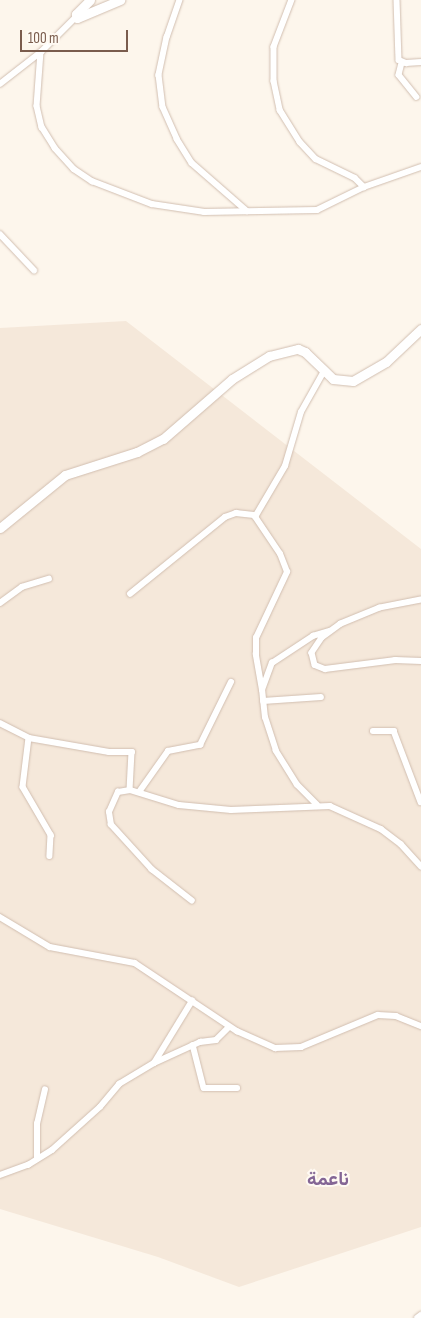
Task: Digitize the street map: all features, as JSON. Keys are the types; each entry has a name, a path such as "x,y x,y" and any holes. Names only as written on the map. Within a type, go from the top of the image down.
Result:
{"street":[{"path":"0,84 41,52 90,0"},
{"path":"76,17 83,17 120,0"},
{"path":"180,0 167,37 159,75 163,107 177,139 192,163 247,211"},
{"path":"292,0 274,47 274,80 280,110 300,142 316,159 355,178 364,187"},
{"path":"397,0 398,54 402,63 399,75 417,97"},
{"path":"41,52 36,101 39,119 55,148 80,173 109,189 172,209 317,210 364,187 421,167"},
{"path":"402,63 421,62"},
{"path":"0,234 34,270"},
{"path":"0,528 65,475 137,452 163,439 232,379 269,356 298,349 305,352 323,372 337,381 356,379 386,362 421,329"},
{"path":"317,805 297,785 276,751 263,701 256,656 256,638 287,572 277,549 256,522 256,515 285,466 301,412 323,372"},
{"path":"130,594 225,517 236,513 256,515"},
{"path":"0,603 30,583 49,579"},
{"path":"262,690 272,663 313,636 330,632 371,611 421,600"},
{"path":"330,632 312,653 312,660 318,666 334,669 376,662 421,661"},
{"path":"138,792 168,751 200,745 231,682"},
{"path":"263,701 321,697"},
{"path":"0,723 29,738 109,752 132,752 130,790"},
{"path":"373,731 390,728 394,731 421,802"},
{"path":"29,738 23,787 51,835 50,856"},
{"path":"192,902 145,864 111,824 109,812 114,796 123,789 179,805 231,810 317,805 340,809 368,821 394,838 421,866"},
{"path":"0,917 50,947 135,963 229,1027 256,1042 288,1050 378,1016 396,1016 421,1026"},
{"path":"154,1063 192,1001"},
{"path":"0,1175 38,1158 100,1107 119,1084 154,1063 193,1045 216,1040 229,1027"},
{"path":"193,1045 204,1088 237,1088"},
{"path":"38,1158 37,1124 45,1090"},
{"path":"417,1318 421,1315"}],"shaded area":[{"path":"126,321 421,549 421,1227 239,1287 158,1257 0,1209 0,328"}],"district":[{"name":"ناعمة","path":"328,1180"}]}
